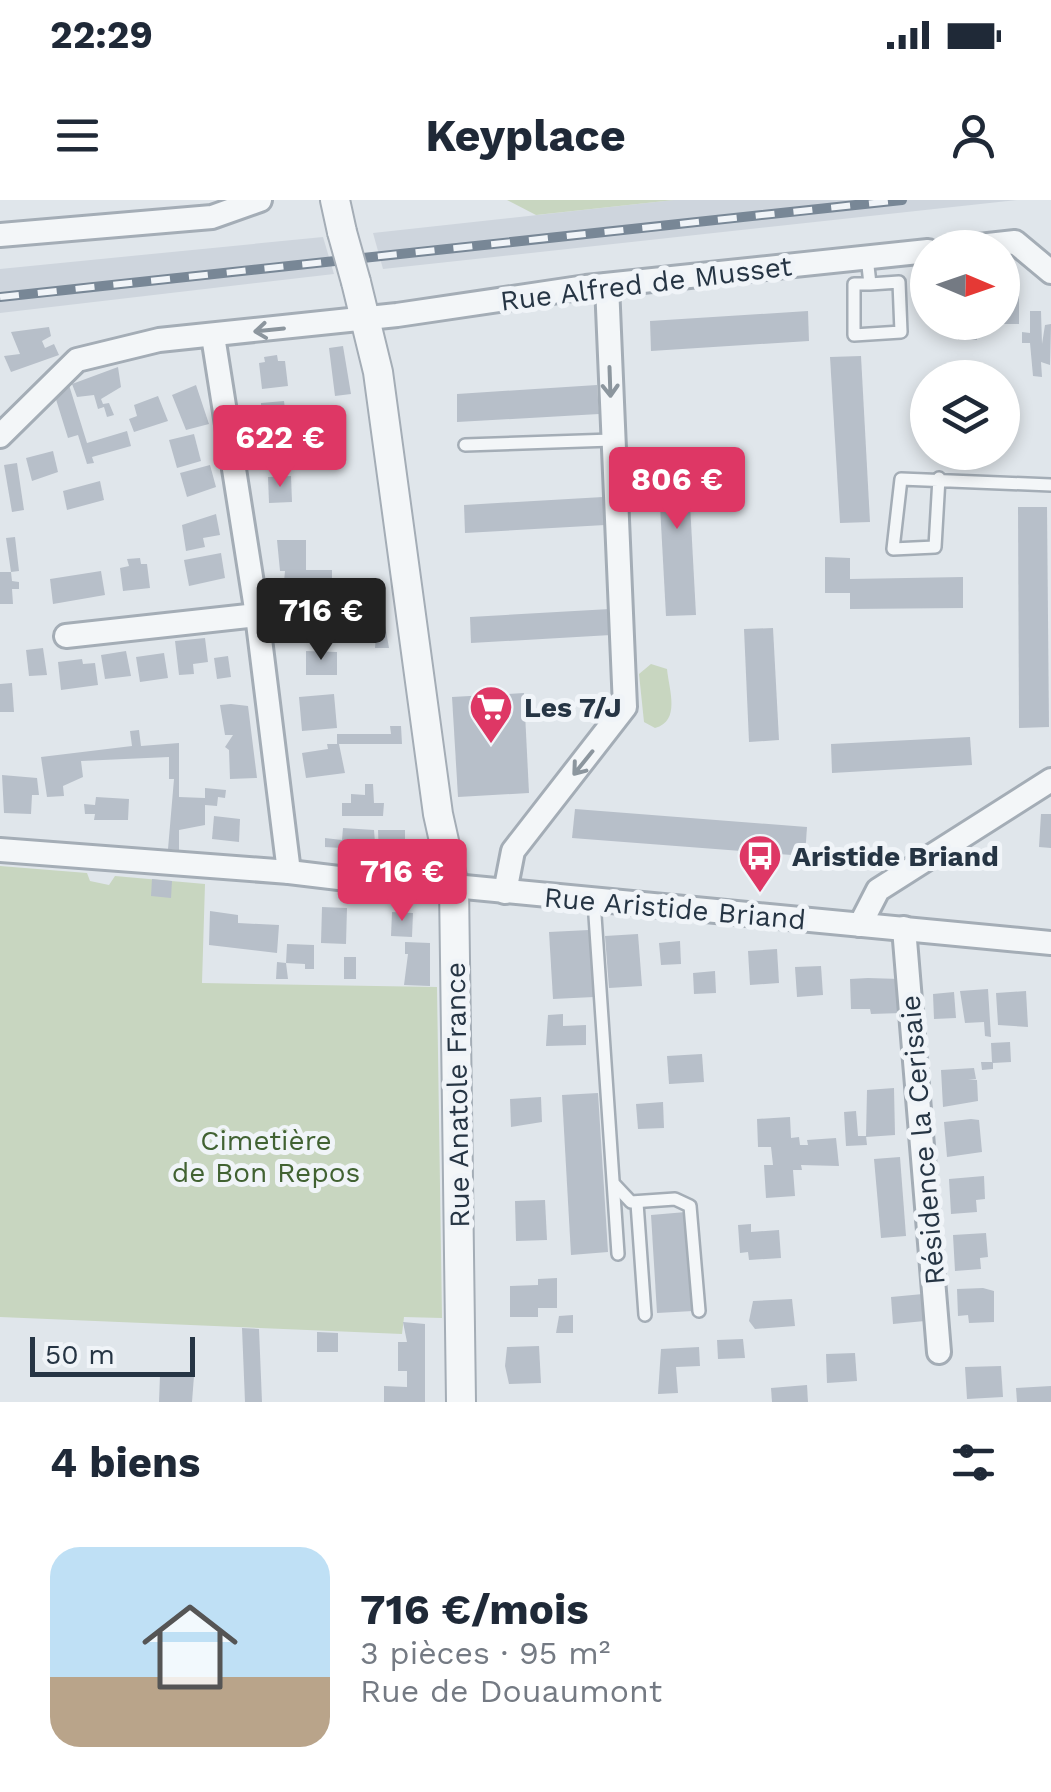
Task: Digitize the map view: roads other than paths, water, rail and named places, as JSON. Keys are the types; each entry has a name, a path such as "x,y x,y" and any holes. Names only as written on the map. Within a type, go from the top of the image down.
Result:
{"street":[{"path":"0,235 212,217 260,200"},
{"name":"Rue Anatole France","path":"335,200 378,372 438,814 454,886 461,1402"},
{"path":"1020,246 1051,272"},
{"name":"Rue Alfred de Musset","path":"0,436 78,360 159,340 366,319 608,285 910,253"},
{"path":"504,892 513,851 625,707 608,285"},
{"path":"213,336 257,615 289,872"},
{"path":"66,636 257,615"},
{"path":"860,926 878,890 1051,780"},
{"name":"Rue Aristide Briand","path":"0,850 289,872 405,886 454,886 1051,943"},
{"name":"Résidence la Cerisaie","path":"904,928 939,1352"}],"lane":[{"path":"867,257 870,284"},
{"path":"898,282 901,332 854,336 854,284 870,284 898,282"},
{"path":"465,446 612,440"},
{"path":"939,478 934,548 893,548 900,479 939,478 1051,485"},
{"path":"594,901 618,1254"},
{"path":"614,1182 624,1198 638,1204 676,1199 690,1206 700,1310"},
{"path":"638,1204 645,1314"}],"railway":[{"path":"0,297 902,200"}],"place":[{"name":"Les 7/J","path":"491,745"},
{"name":"Aristide Briand","path":"760,894"}],"park label":[{"name":"Cimetière de Bon Repos","path":"266,1156"}]}
